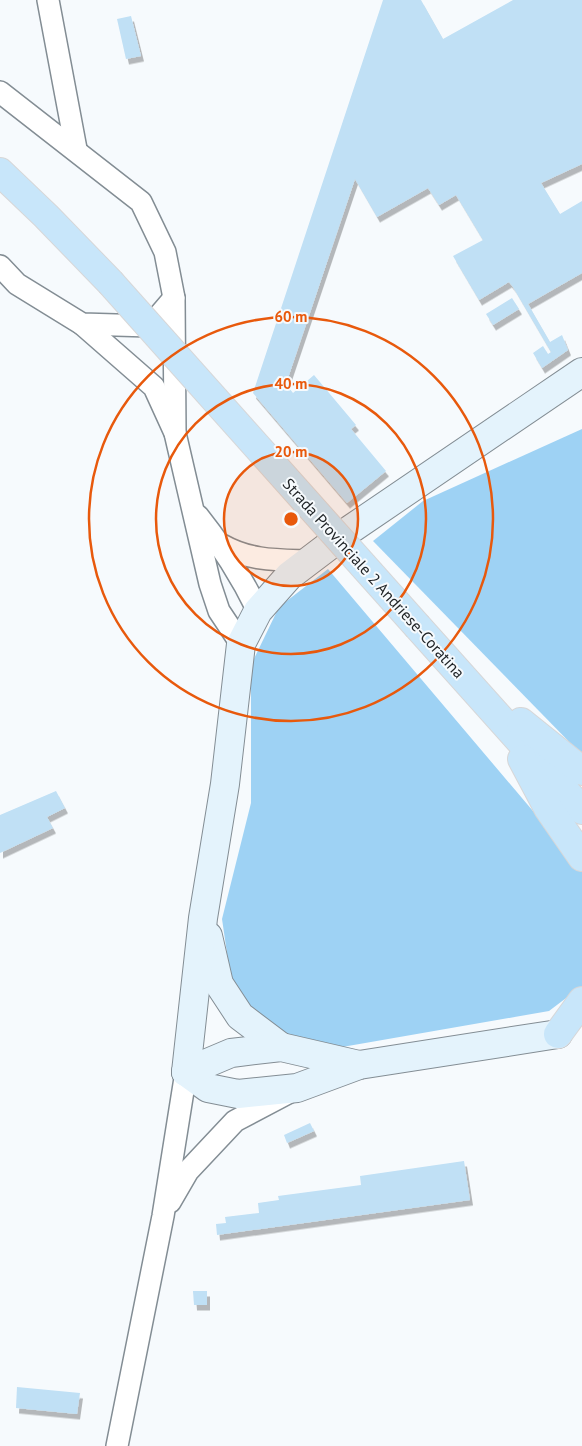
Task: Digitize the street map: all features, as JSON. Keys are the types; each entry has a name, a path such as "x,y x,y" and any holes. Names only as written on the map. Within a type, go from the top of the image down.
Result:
{"main road":[{"name":"Strada Provinciale 2 Andriese-Coratina","path":"0,172 110,282 582,810"},
{"path":"186,1072 204,918 225,784 241,644 258,611 289,576 351,529 582,372"},
{"path":"451,664 582,770"},
{"path":"500,719 548,808 582,857"},
{"path":"204,918 219,984 240,1016 281,1047"},
{"path":"186,1072 208,1088 238,1094 297,1088 359,1065 570,1032 582,1002"},
{"path":"186,1072 231,1053 281,1047 359,1065"}],"street":[{"path":"48,0 76,150"},
{"path":"0,92 141,202 165,252 174,298 175,433"},
{"path":"0,266 17,284 82,324 154,387 175,433 195,512 210,584 219,611 241,644"},
{"path":"82,324 150,326 174,298"},
{"path":"195,512 222,546 241,575 258,611"},
{"path":"222,546 238,554 262,560 308,561"},
{"path":"117,1446 163,1216 186,1072"},
{"path":"163,1216 188,1171 235,1121 297,1088"}],"shaded area":[{"path":"582,429 582,755 373,541 423,501"},
{"path":"328,569 582,869 582,986 549,1011 325,1050 286,1042 233,994 222,919 251,803 251,665 279,607"}],"building":[{"path":"383,0 421,0 443,39 513,0 582,0 582,164 541,183 560,214 582,201 582,273 528,304 550,342 562,335 568,350 542,368 533,353 543,346 548,354 551,352 513,287 509,282 479,300 453,256 483,240 456,195 439,205 428,188 377,217 355,179 286,384 293,393 314,375 356,425 351,429 386,471 347,503 253,393"},
{"path":"131,16 141,56 126,59 117,19"},
{"path":"512,298 519,309 493,325 486,314"},
{"path":"56,791 65,808 47,817 53,828 0,853 0,815"},
{"path":"310,1123 314,1131 287,1143 284,1135"},
{"path":"464,1161 470,1200 217,1235 216,1224 226,1223 225,1217 259,1213 258,1203 279,1200 278,1196 361,1185 360,1176"},
{"path":"193,1291 207,1291 207,1305 194,1305"},
{"path":"17,1387 80,1393 77,1414 16,1408"}]}
